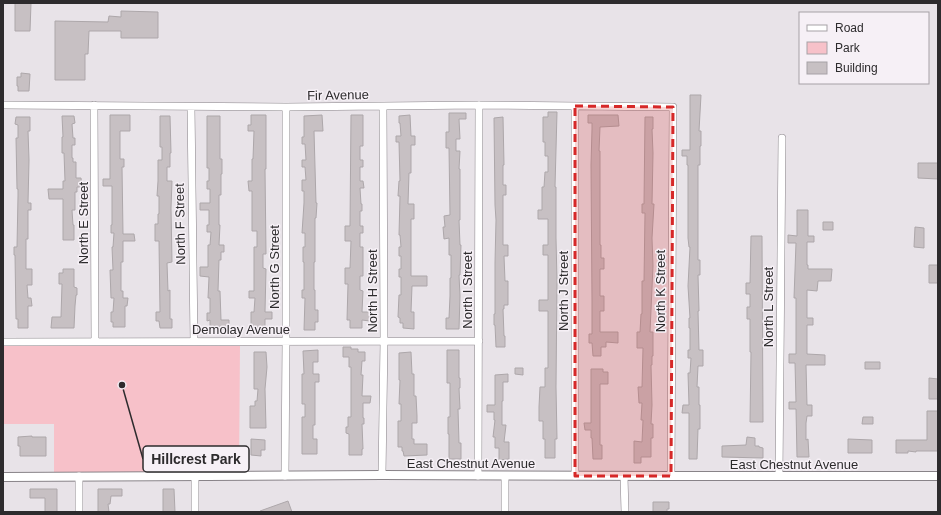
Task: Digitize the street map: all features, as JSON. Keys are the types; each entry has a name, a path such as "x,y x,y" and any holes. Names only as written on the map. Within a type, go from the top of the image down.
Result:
{"street":[{"name":"Fir Avenue","path":"3,105 191,107 478,105 673,106"},
{"name":"North E Street","path":"94,105 95,341"},
{"name":"North I Street","path":"478,105 478,476"},
{"name":"North H Street","path":"382,475 384,341 383,106"},
{"name":"North J Street","path":"575,106 575,476"},
{"name":"North K Street","path":"671,476 673,106"},
{"name":"North F Street","path":"191,107 194,341"},
{"name":"North G Street","path":"285,476 286,107"},
{"name":"North L Street","path":"779,476 782,138"},
{"name":"Demolay Avenue","path":"3,342 479,342"},
{"name":"East Chestnut Avenue","path":"3,476 938,476"},
{"path":"79,476 79,512"},
{"path":"195,476 195,512"},
{"path":"505,476 505,512"},
{"path":"624,476 625,512"}],"highlighted area":[{"path":"575,106 673,107 671,476 575,476"}],"green space":[{"path":"3,346 240,346 239,473 54,472 54,424 3,424"}],"building":[{"path":"15,3 31,3 30,31 15,31"},
{"path":"121,11 158,12 158,38 121,38 121,31 89,31 88,54 85,54 85,80 55,80 55,21 108,22 109,16 121,17"},
{"path":"21,73 30,74 29,91 18,91 17,77 21,77"},
{"path":"690,95 701,95 699,131 701,131 701,146 700,165 698,165 698,260 700,260 700,275 698,275 698,311 699,350 703,350 703,366 698,366 697,387 699,387 700,429 698,429 697,459 689,459 689,413 682,413 683,405 689,405 688,373 690,373 691,358 688,358 688,350 690,350 688,286 690,247 688,238 688,165 687,156 682,156 682,150 690,150"},
{"path":"548,112 557,112 555,187 557,281 557,439 555,439 555,458 545,458 543,421 539,421 540,387 545,387 545,368 548,368 548,311 539,311 539,300 548,300 548,255 543,255 543,245 548,245 548,219 538,219 538,210 542,210 542,187 544,187 545,172 548,172 548,156 545,156 545,142 543,142 543,117 548,117"},
{"path":"449,113 466,113 466,119 459,119 460,139 456,139 456,151 460,151 459,220 461,245 459,275 459,329 446,329 446,318 449,318 451,255 449,255 449,238 444,239 443,227 445,227 444,216 450,215 449,148 446,148 446,132 449,132"},
{"path":"110,115 130,115 130,131 120,131 120,159 124,159 124,167 122,167 123,234 134,234 135,241 123,241 121,291 123,291 123,298 128,298 127,306 125,306 125,327 113,327 113,322 111,322 111,312 113,312 114,298 111,298 110,270 113,270 112,247 114,233 111,233 112,186 103,186 103,179 110,179"},
{"path":"251,115 266,115 266,254 263,254 263,268 266,269 265,312 272,312 272,319 265,319 265,328 251,328 251,312 254,312 255,298 249,298 249,291 254,291 254,247 257,247 257,231 252,231 252,191 249,191 248,181 252,181 253,159 254,131 248,131 248,125 251,125"},
{"path":"322,115 323,131 314,131 317,203 315,218 314,290 315,310 318,310 318,322 315,322 315,330 304,330 305,298 302,298 302,290 304,290 303,247 305,247 305,233 302,233 304,191 302,191 302,180 306,180 305,167 302,167 302,160 306,160 305,144 302,144 302,137 304,137 304,116"},
{"path":"351,115 363,115 363,146 360,146 360,160 363,160 363,167 360,167 360,181 363,181 364,188 360,188 362,211 360,211 360,226 363,226 363,233 360,233 360,247 363,247 363,276 360,276 360,290 363,291 362,312 370,312 370,321 362,320 362,328 350,328 350,320 347,320 348,284 345,284 345,268 350,268 351,241 345,241 345,226 350,226"},
{"path":"410,115 411,136 415,136 415,145 411,145 411,173 409,173 408,204 414,204 414,219 411,219 411,276 427,276 427,286 412,286 411,312 414,312 414,329 403,328 403,323 400,323 400,318 398,317 399,295 401,295 401,277 399,277 399,269 401,269 401,256 399,256 399,247 401,247 399,235 400,196 398,196 400,181 399,142 396,142 396,136 401,136 399,116"},
{"path":"588,115 618,115 619,126 600,127 600,245 601,258 604,258 604,269 600,269 600,296 604,296 604,311 600,311 600,332 618,332 618,343 606,342 606,347 601,347 601,356 593,356 592,343 589,343 589,334 592,334 592,123 588,123"},
{"path":"62,116 74,116 75,123 72,124 75,145 72,145 72,158 73,162 76,162 76,178 81,178 82,187 77,187 77,192 75,192 75,210 72,210 74,240 63,240 63,199 49,199 48,189 63,189 63,181 65,181 64,153 62,153"},
{"path":"160,116 170,116 171,153 170,167 167,167 167,181 172,181 172,262 167,263 168,291 170,290 170,319 172,319 172,328 160,328 159,321 156,321 156,312 160,312 159,241 155,241 155,224 158,224 159,214 159,196 157,196 158,160 162,160 162,147 160,147"},
{"path":"207,116 220,116 220,159 222,159 222,174 221,195 219,195 219,245 224,245 224,252 221,252 221,260 219,260 218,291 220,291 221,320 229,320 229,329 210,327 210,320 207,321 207,313 210,313 210,298 208,298 209,277 200,276 200,267 208,267 208,245 210,245 211,232 207,232 207,225 209,225 209,210 200,210 200,203 210,203 210,189 207,189 207,181 209,181 209,168 207,168"},
{"path":"16,117 30,117 30,131 28,131 28,203 31,203 31,210 28,210 26,269 32,269 32,285 27,285 28,298 31,298 32,306 28,306 28,328 18,328 18,319 16,319 14,247 17,247 18,189 16,138 18,138 18,125 15,124"},
{"path":"503,117 503,185 506,185 506,195 503,195 503,245 508,245 508,256 504,256 505,281 508,281 508,305 504,305 503,309 505,347 496,347 494,325 496,220 494,118"},
{"path":"645,117 653,117 652,204 654,204 650,332 653,332 653,356 651,365 651,424 653,424 653,438 651,438 651,457 641,457 641,463 634,463 634,441 642,442 643,420 641,420 642,403 639,403 638,387 642,387 643,348 637,348 637,332 640,332 642,314 642,281 644,281 645,213 642,213 642,204 644,204"},
{"path":"918,163 938,163 938,179 918,178"},
{"path":"797,210 808,210 808,236 814,236 814,242 807,242 808,269 832,269 831,281 818,281 817,291 807,290 807,318 813,318 813,325 807,325 807,354 825,355 825,365 806,365 807,405 812,405 812,416 807,416 806,423 806,440 808,439 809,457 797,457 796,409 789,409 789,402 796,402 795,363 789,363 789,354 796,354 796,298 794,298 796,243 788,243 788,235 797,236"},
{"path":"823,222 833,222 833,230 823,230"},
{"path":"915,227 924,228 924,248 914,247"},
{"path":"751,236 762,236 763,422 750,422 751,352 750,319 747,319 747,307 750,307 750,294 746,294 746,283 750,283"},
{"path":"929,265 938,265 938,283 929,283"},
{"path":"63,269 74,269 74,287 77,288 77,295 74,328 51,328 52,317 61,317 62,284 59,284 59,273 63,273"},
{"path":"343,347 351,347 351,349 358,349 358,352 365,352 365,361 362,361 361,375 363,375 362,396 371,396 370,403 363,403 364,424 362,424 362,455 349,455 349,434 346,433 346,427 348,427 348,417 351,417 351,367 349,367 349,357 343,357"},
{"path":"318,350 318,362 313,362 313,374 319,374 319,382 315,382 315,425 313,425 313,439 317,439 317,454 302,454 302,417 305,417 305,404 302,404 302,374 304,374 303,351"},
{"path":"447,350 459,350 460,409 458,409 461,459 449,459 448,417 450,417 450,383 447,383"},
{"path":"254,352 266,352 266,428 250,428 250,406 255,406 258,389 254,389"},
{"path":"411,352 417,416 417,423 412,423 412,439 414,439 414,444 427,444 427,455 404,456 402,447 398,447 398,421 401,421 401,404 399,404 399,353"},
{"path":"865,362 880,362 880,369 865,369"},
{"path":"515,368 523,368 523,375 515,374"},
{"path":"591,369 603,369 603,372 608,372 608,384 600,384 600,445 602,445 602,459 593,459 591,430 585,430 584,423 591,423"},
{"path":"508,374 508,382 503,382 502,425 506,425 504,442 509,442 509,459 499,460 499,448 495,448 495,437 493,437 495,420 494,412 487,412 487,405 495,405 495,375"},
{"path":"929,378 938,379 938,399 929,399"},
{"path":"927,411 938,411 938,451 908,451 908,453 896,453 896,440 927,440"},
{"path":"863,417 873,417 873,424 862,424"},
{"path":"18,437 46,437 46,456 20,456"},
{"path":"747,437 755,438 755,446 763,448 763,458 722,457 722,446 746,445"},
{"path":"251,439 265,440 265,450 261,450 261,456 251,455"},
{"path":"848,439 872,440 872,453 848,453"},
{"path":"30,489 57,489 57,512 45,512 45,498 30,498"},
{"path":"98,489 122,489 122,496 111,496 110,504 108,504 109,512 98,512"},
{"path":"163,489 174,489 175,512 163,512"},
{"path":"288,501 292,512 260,512 260,511"},
{"path":"653,502 669,502 669,509 667,509 667,512 653,512"}],"place":[{"name":"Hillcrest Park","path":"122,385"}]}
